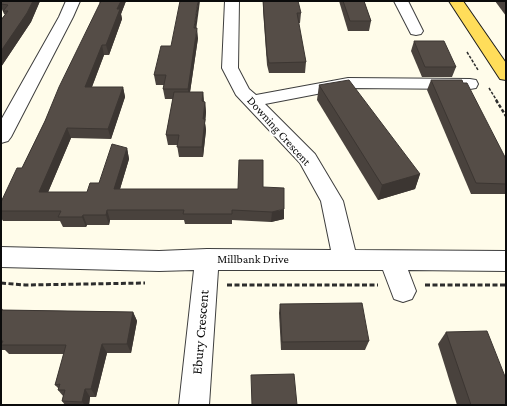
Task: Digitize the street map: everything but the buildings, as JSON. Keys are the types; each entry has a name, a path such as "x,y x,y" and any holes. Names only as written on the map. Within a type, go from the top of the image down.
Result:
{"main road":[{"path":"456,1 506,75"}],"street":[{"path":"1,137 66,17 73,1"},
{"name":"Downing Crescent","path":"232,1 230,68 242,91 308,158 332,201 345,259"},
{"path":"402,1 416,31"},
{"path":"252,101 348,83 479,80"},
{"name":"Millbank Drive","path":"1,257 159,261 207,259 506,261"},
{"name":"Ebury Crescent","path":"194,405 207,259"},
{"path":"392,260 402,288"}],"path":[{"path":"465,48 479,80 506,116"},
{"path":"1,283 25,285 148,283"},
{"path":"227,285 402,288 506,285"}]}
